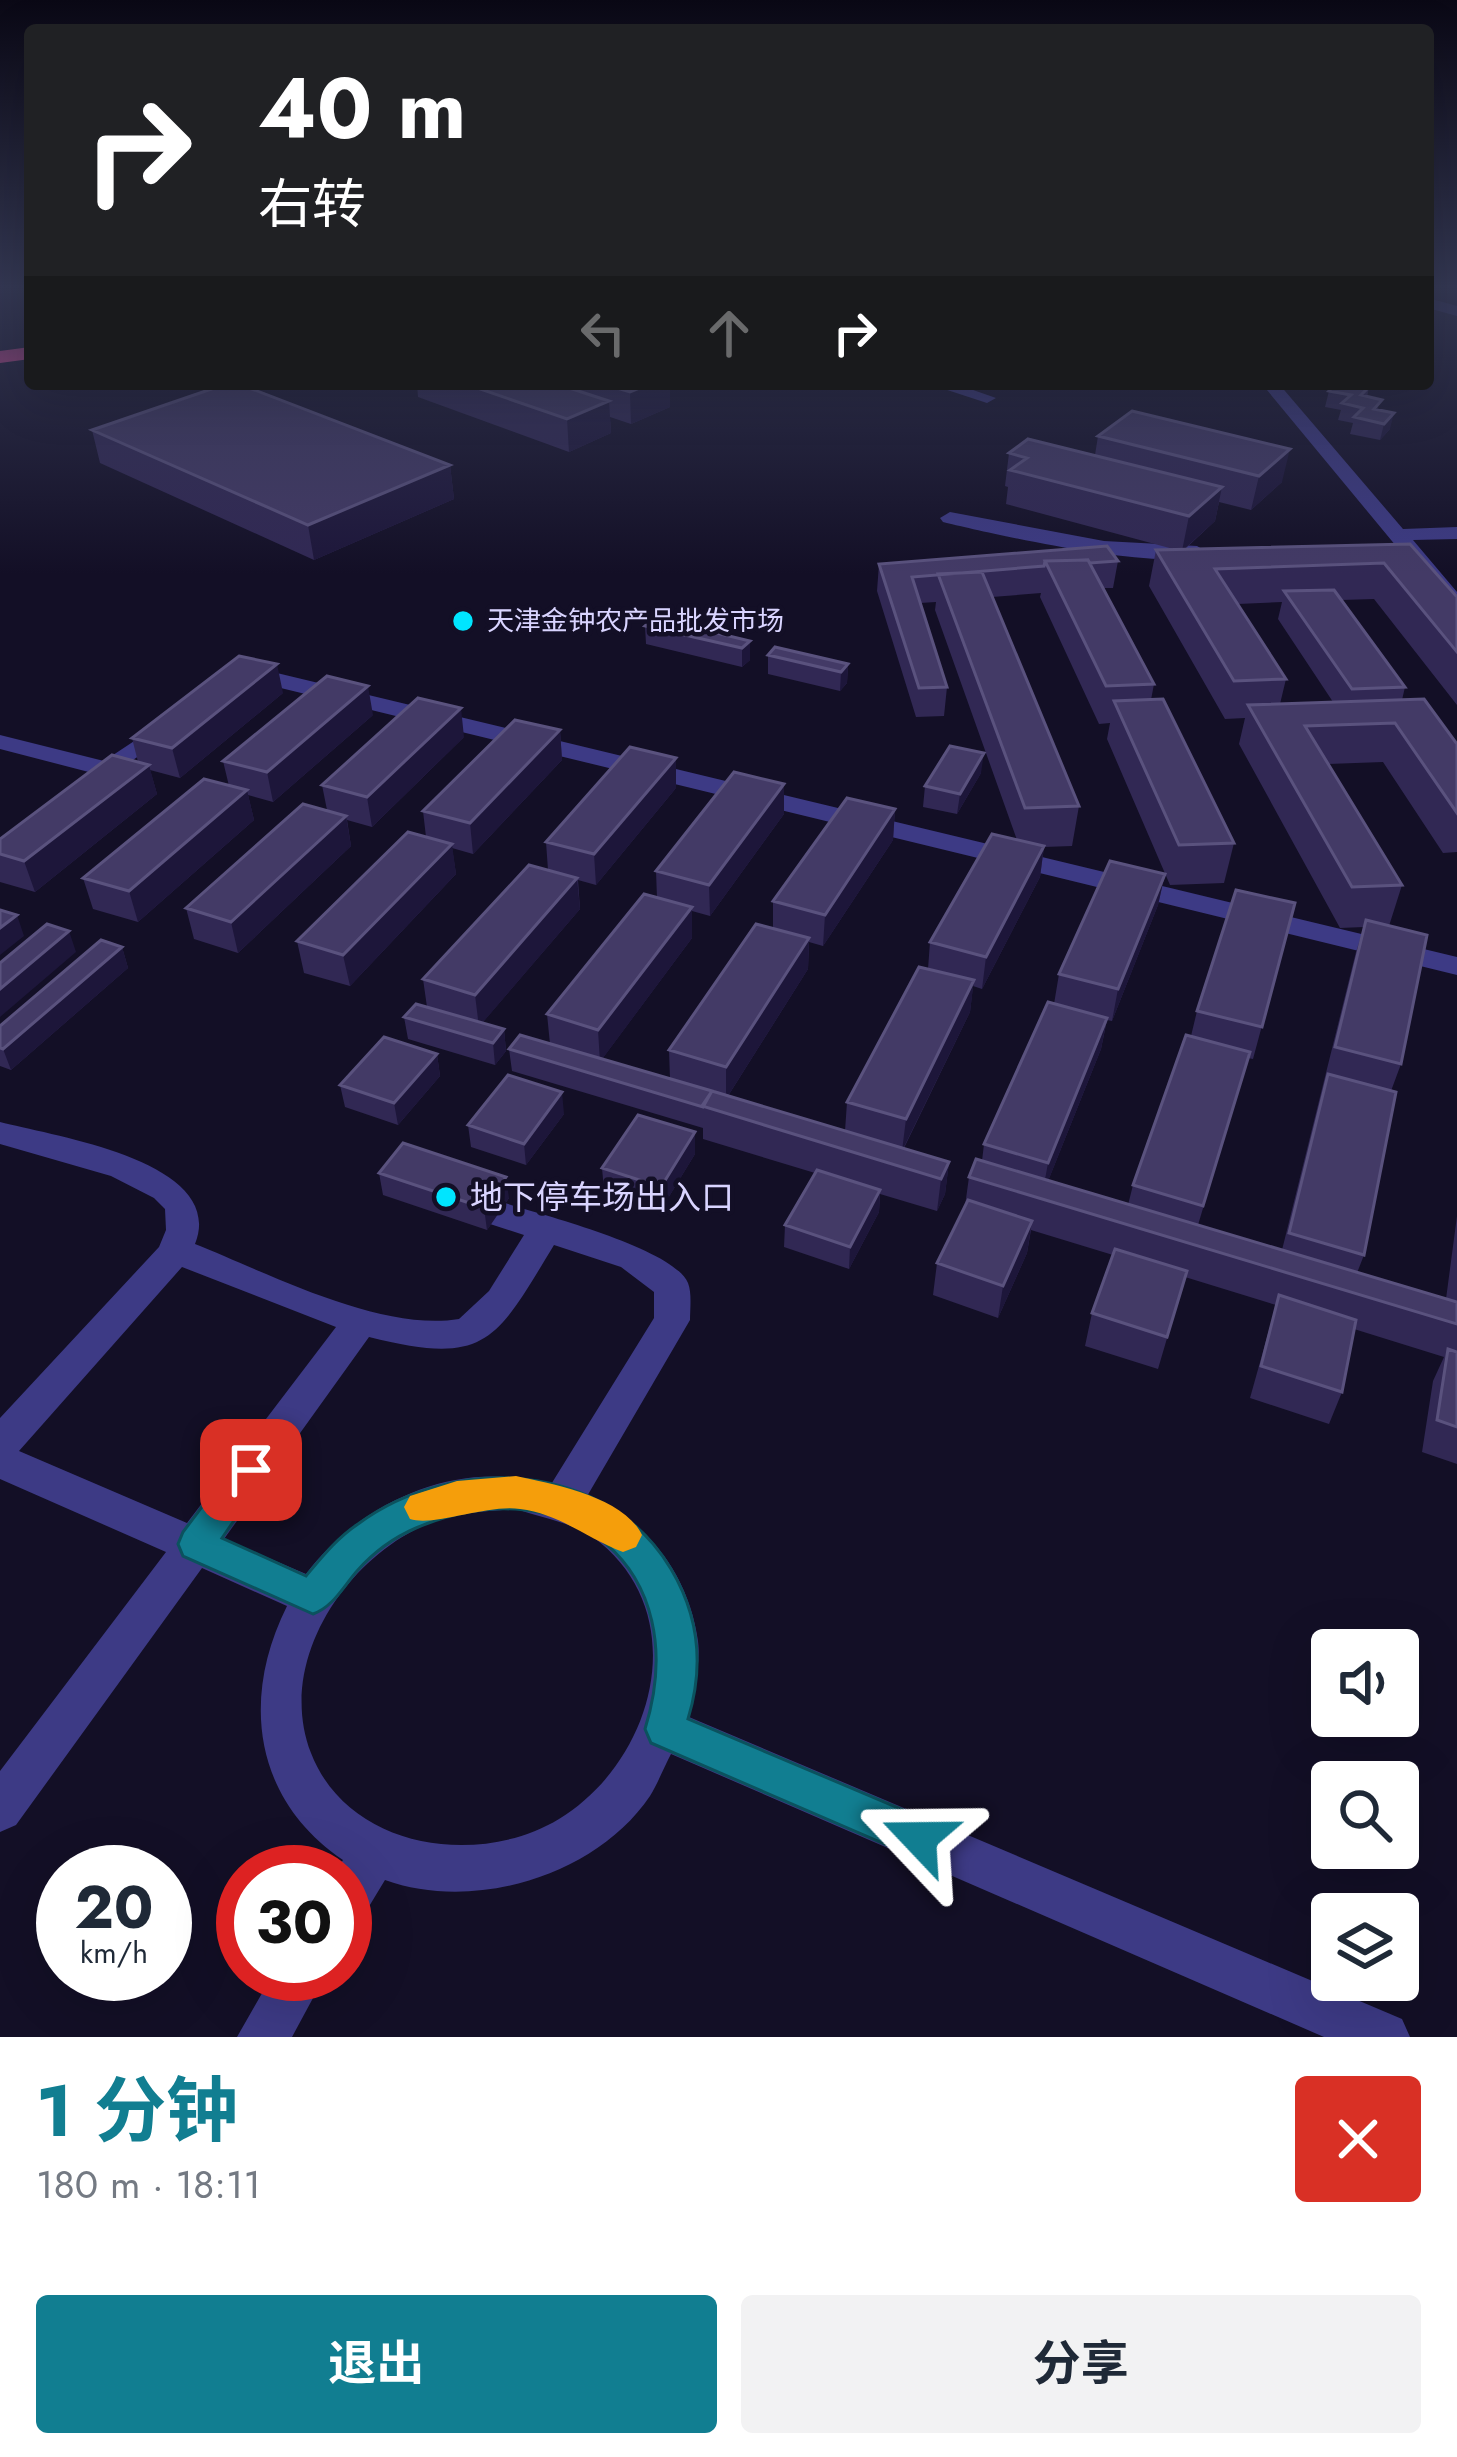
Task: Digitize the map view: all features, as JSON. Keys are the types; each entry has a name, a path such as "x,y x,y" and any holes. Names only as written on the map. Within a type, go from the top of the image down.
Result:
{"street":[{"path":"959,390 988,398"},
{"path":"1278,390 1457,605"},
{"path":"950,518 1055,541 1157,553 1225,551"},
{"path":"1414,548 1443,554 1457,539"},
{"path":"1414,548 1457,539"},
{"path":"1414,548 1457,589"},
{"path":"221,686 240,671 1457,966"},
{"path":"0,742 107,770 183,714"},
{"path":"0,1445 175,1250 183,1237 184,1218 178,1201 145,1178 4,1140"},
{"path":"502,1215 634,1258 673,1286 672,1320 563,1502"},
{"path":"175,1250 361,1321 431,1336 470,1331 489,1316 545,1230"},
{"path":"0,1809 361,1321"},
{"path":"0,1461 313,1597"},
{"path":"486,1492 516,1492 563,1502 621,1533 641,1552 669,1601 679,1660 677,1690 647,1765 614,1805 549,1850 473,1870 422,1867 375,1852 319,1810 287,1750 281,1682 292,1638 313,1597 347,1555 372,1534 427,1505 486,1492"},
{"path":"665,1729 1384,2037"},
{"path":"372,1857 375,1852"},
{"path":"263,2037 285,2001"}],"building":[{"path":"209,390 255,390 450,465 308,525 92,430"},
{"path":"483,390 575,390 609,401 567,419"},
{"path":"1366,390 1361,395 1382,400 1374,409 1394,413 1384,424 1354,417 1363,408 1342,403 1351,395 1329,391"},
{"path":"1132,411 1290,449 1259,476 1098,436"},
{"path":"1028,439 1222,487 1189,516 1010,470 1027,458 1009,453"},
{"path":"1410,544 1457,597 1457,652 1384,563 1215,569 1286,679 1234,681 1156,550"},
{"path":"1107,546 1118,561 1045,561 1044,566 912,577 947,687 919,688 879,564"},
{"path":"1088,560 1154,684 1106,686 1045,561"},
{"path":"982,572 1079,806 1025,808 938,574"},
{"path":"1334,590 1405,687 1352,689 1284,591"},
{"path":"654,618 750,641 742,648 645,626"},
{"path":"775,647 848,664 841,672 768,655"},
{"path":"239,656 277,664 172,748 132,738"},
{"path":"327,676 368,686 267,772 223,761"},
{"path":"418,698 461,708 367,797 322,785"},
{"path":"1163,699 1234,843 1179,845 1114,701"},
{"path":"1424,699 1457,744 1457,813 1395,723 1305,726 1402,885 1352,887 1248,705"},
{"path":"515,720 560,730 470,823 423,811"},
{"path":"950,746 984,753 960,794 925,786"},
{"path":"630,747 676,758 594,854 546,842"},
{"path":"112,755 149,765 24,861 0,854 0,839"},
{"path":"734,772 784,784 709,885 656,871"},
{"path":"204,779 247,790 129,891 83,878"},
{"path":"847,798 895,809 825,915 773,901"},
{"path":"303,804 346,816 231,922 186,908"},
{"path":"408,832 452,844 343,955 297,941"},
{"path":"992,834 1044,846 986,957 930,942"},
{"path":"1110,861 1165,874 1118,989 1059,974"},
{"path":"529,865 577,878 475,995 423,979"},
{"path":"1236,890 1295,903 1262,1027 1197,1011"},
{"path":"644,894 692,907 598,1030 547,1014"},
{"path":"0,910 17,915 0,928"},
{"path":"1366,920 1427,935 1401,1064 1335,1047"},
{"path":"47,924 69,931 0,989 0,963"},
{"path":"756,924 809,938 726,1067 669,1050"},
{"path":"101,940 122,947 0,1048 0,1026"},
{"path":"919,967 974,980 906,1119 847,1102"},
{"path":"1048,1002 1107,1018 1048,1163 984,1144"},
{"path":"416,1004 504,1029 493,1043 404,1017"},
{"path":"520,1035 712,1091 703,1107 509,1049"},
{"path":"1186,1035 1250,1052 1203,1206 1133,1185"},
{"path":"384,1037 437,1054 394,1103 340,1085"},
{"path":"1328,1074 1396,1092 1364,1255 1289,1233"},
{"path":"508,1075 562,1092 524,1144 468,1125"},
{"path":"712,1091 949,1162 941,1179 702,1106"},
{"path":"638,1115 695,1132 661,1187 602,1168"},
{"path":"403,1143 506,1177 484,1208 379,1173"},
{"path":"976,1159 1457,1302 1457,1324 969,1177"},
{"path":"817,1170 880,1190 850,1247 785,1225"},
{"path":"968,1200 1032,1221 1003,1286 937,1263"},
{"path":"1115,1249 1187,1271 1167,1337 1092,1313"},
{"path":"1279,1295 1356,1320 1342,1392 1261,1366"},
{"path":"1448,1349 1457,1352 1457,1427 1437,1420"}],"slow traffic":[{"path":"422,1507 486,1492 545,1496 598,1516 623,1535"}],"place":[{"name":"天津金钟农产品批发市场","path":"463,621"},
{"name":"地下停车场出入口","path":"446,1197"}],"route":[{"path":"251,1470 196,1544 313,1597 347,1555 372,1534 427,1505 486,1492 516,1492 545,1496 598,1516 641,1552 669,1601 679,1660 677,1690 665,1729 919,1838"}]}
